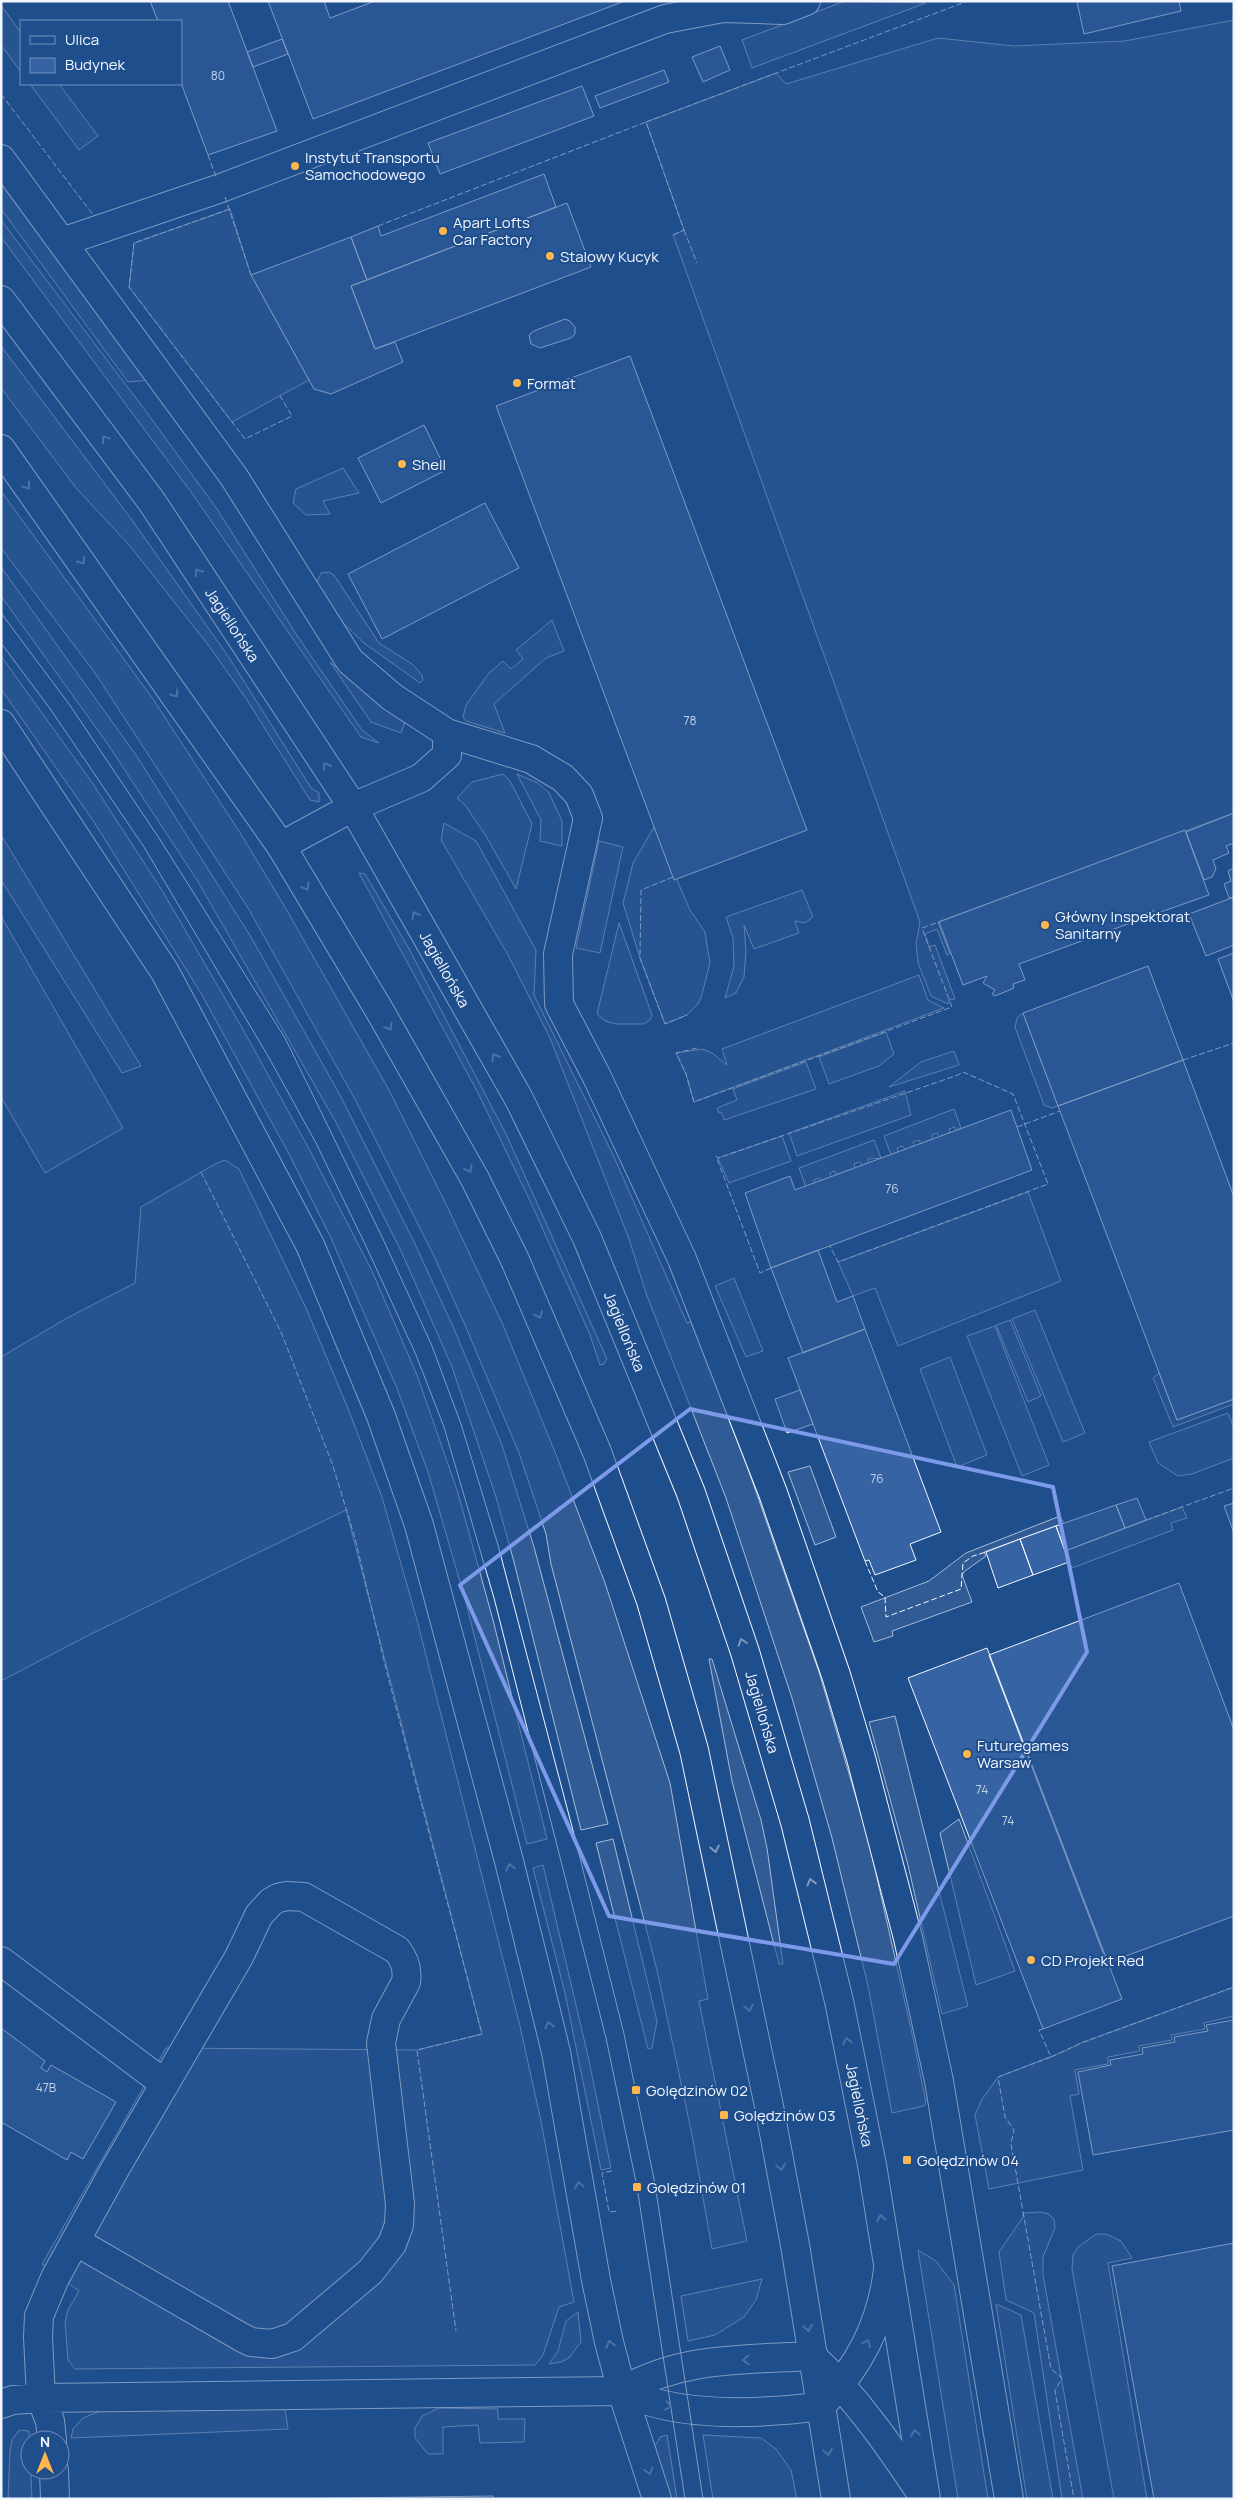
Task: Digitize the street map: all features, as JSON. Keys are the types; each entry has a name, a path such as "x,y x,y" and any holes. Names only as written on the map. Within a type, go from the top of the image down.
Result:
{"main road":[{"path":"62,242 221,188 662,10 722,8 783,10 806,1"},
{"path":"1,159 234,478 350,661 392,697 447,733 531,759 563,778 579,795 588,818 558,954 559,1004 596,1075 682,1259 773,1493 836,1675 858,1749 908,1938 937,2072 1009,2499"},
{"name":"Jagiellońska","path":"1,300 152,502 353,807 519,1099 587,1238 691,1493 745,1652 798,1831 839,2000 872,2165 925,2499"},
{"path":"1,450 281,846 381,1013 475,1179 556,1352 597,1452 648,1592 694,1750 776,2144 836,2499"},
{"path":"1,724 165,972 310,1245 381,1416 419,1525 509,1861 556,2052 596,2280 622,2391 657,2499"},
{"path":"281,846 353,807 421,778 447,755 447,733"},
{"path":"51,2430 50,2421 41,2398 39,2316 54,2278 75,2241 165,2084 239,1957 259,1915 270,1902 287,1896 304,1897 397,1950 406,1968 406,1982 386,2019 381,2043 400,2204 399,2225 390,2249 370,2272 293,2337 272,2344 251,2342 75,2241"},
{"path":"1,1961 165,2084"},
{"path":"1,2404 13,2400 41,2398 622,2391 657,2404 694,2411 786,2410 821,2406 856,2366 879,2318 889,2266"},
{"path":"622,2391 665,2370 690,2364 812,2356 842,2384 870,2419 925,2499"},
{"path":"54,2480 55,2499"}],"highlighted area":[{"path":"690,1409 1053,1487 1087,1652 894,1964 609,1916 460,1585"}],"shaded area":[{"path":"845,1 926,3 752,68 742,40"},
{"path":"1,5 20,32 20,71 1,45"},
{"path":"1234,20 1234,813 938,922 950,954 947,955 937,929 925,934 929,947 935,945 955,999 949,1000 948,1004 931,996 918,963 916,944 920,922 673,235 684,230 646,122 776,73 786,84 938,38 1014,46 1125,41"},
{"path":"31,85 60,85 98,136 79,150"},
{"path":"2,181 150,380 128,382 1,209"},
{"path":"230,209 251,275 309,380 232,422 129,287 134,243"},
{"path":"1,220 145,410 217,509 298,637 362,730 379,743 361,737 191,492 1,237"},
{"path":"1,346 132,520 228,656 311,788 319,793 319,802 310,800 247,700 209,646 130,546 76,488 1,388"},
{"path":"343,468 359,493 323,501 330,514 306,515 293,503 296,489"},
{"path":"1,491 153,699 239,831 285,907 389,1090 447,1206 503,1325 557,1457 605,1583 670,1783 708,1999 699,2001 747,2241 712,2249 692,2135 657,1970 551,1564 546,1534 519,1453 465,1325 434,1256 356,1101 248,908 95,673 1,548"},
{"path":"1,567 136,755 251,937 340,1095 415,1244 455,1331 502,1445 534,1547 608,1824 581,1830 496,1497 452,1367 402,1253 338,1126 197,880 107,743 1,596"},
{"path":"329,572 334,575 379,643 412,664 422,675 423,680 420,683 364,643 343,623 317,582 321,573"},
{"path":"552,620 564,651 546,658 494,704 505,733 466,721 463,717 466,705 489,673 503,661 511,669 523,659 516,650"},
{"path":"1,656 91,781 163,892 241,1026 308,1147 372,1271 417,1375 458,1493 493,1620 547,1839 527,1844 465,1599 428,1472 396,1386 330,1236 289,1154 202,995 94,822 1,689"},
{"path":"330,662 405,722 401,733 371,722"},
{"path":"503,774 510,781 532,824 516,889 486,836 465,805 457,798 472,782"},
{"path":"517,774 538,783 549,793 562,821 562,846 540,841 541,820"},
{"path":"444,823 476,841 536,950 534,995 614,1157 687,1323 691,1322 747,1466 819,1672 868,1838 913,2038 926,2103 924,2106 892,2113 868,1986 832,1838 792,1698 726,1498 647,1296 629,1239 550,1038 508,955 441,840"},
{"path":"654,827 690,910 705,932 710,963 701,998 697,1005 687,1015 665,1024 640,958 623,903 633,863"},
{"path":"1,836 141,1066 122,1073 1,880"},
{"path":"599,841 623,847 600,953 576,948"},
{"path":"359,873 365,874 408,947 506,1134 607,1359 604,1364 600,1365 590,1335 532,1205 479,1095"},
{"path":"802,890 813,917 805,923 795,921 799,933 754,949 744,925 746,951 744,977 736,993 725,998 734,966 733,938 726,917"},
{"path":"1,916 123,1128 45,1173 1,1097"},
{"path":"619,923 652,1015 650,1020 644,1024 616,1024 605,1021 597,1014"},
{"path":"919,975 928,1000 944,1008 694,1102 686,1074 676,1053 703,1049 712,1053 727,1065 722,1049"},
{"path":"1023,1013 1058,1106 1052,1108 1044,1105 1015,1027 1017,1018"},
{"path":"886,1032 894,1054 879,1066 829,1084 819,1057"},
{"path":"954,1051 959,1065 889,1087 921,1062"},
{"path":"806,1062 816,1089 724,1120 721,1112 719,1113 717,1108 737,1100 733,1089"},
{"path":"905,1091 911,1115 797,1156 789,1133"},
{"path":"954,1109 961,1128 956,1130 954,1127 949,1129 950,1133 939,1137 937,1133 932,1135 933,1139 921,1144 919,1140 913,1142 914,1146 905,1150 903,1146 897,1148 898,1152 891,1155 884,1136"},
{"path":"782,1136 791,1161 729,1183 718,1158"},
{"path":"874,1140 881,1158 868,1159 869,1163 862,1166 860,1162 854,1164 855,1168 836,1175 835,1171 830,1173 831,1177 821,1181 819,1178 814,1180 815,1183 806,1187 799,1168"},
{"path":"225,1160 239,1169 306,1308 349,1411 382,1497 417,1620 520,2026 541,2121 574,2302 559,2307 543,2355 535,2365 75,2369 68,2360 65,2322 68,2310 79,2291 42,2264 166,2048 417,2050 482,2034 346,1510 91,1634 1,1681 1,1357 67,1318 135,1283 141,1207"},
{"path":"1028,1192 1061,1281 898,1346 875,1288 853,1296 838,1262"},
{"path":"734,1278 763,1351 746,1357 715,1286"},
{"path":"1035,1310 1085,1433 1063,1442 1012,1319"},
{"path":"1010,1320 1041,1396 1028,1402 996,1325"},
{"path":"995,1326 1049,1465 1022,1476 967,1336"},
{"path":"950,1357 987,1455 957,1467 920,1369"},
{"path":"1159,1373 1177,1420 1234,1399 1234,1404 1173,1427 1153,1378"},
{"path":"1228,1413 1234,1428 1234,1458 1192,1474 1178,1476 1158,1463 1149,1442"},
{"path":"810,1466 836,1537 815,1545 788,1472"},
{"path":"1182,1507 1187,1518 1171,1523 1173,1530 1072,1568 1065,1551"},
{"path":"1060,1516 1064,1523 984,1552 986,1556 962,1575 972,1602 892,1631 893,1636 874,1642 861,1607 929,1581 966,1553"},
{"path":"709,1659 712,1659 761,1820 767,1848 783,1964 779,1964 732,1781"},
{"path":"895,1716 968,2006 942,2014 908,1865 869,1722"},
{"path":"959,1819 1015,1971 976,1985 940,1833"},
{"path":"613,1839 657,2021 652,2048 648,2049 596,1843"},
{"path":"543,1865 588,2056 611,2168 601,2170 565,1993 533,1868"},
{"path":"1234,1987 1234,2016 1204,2023 1205,2029 1171,2035 1172,2040 1139,2046 1140,2051 1108,2057 1108,2064 1075,2070 1079,2094 1070,2096 1083,2170 989,2189 975,2115 981,2101 998,2077 1081,2043"},
{"path":"1041,2212 1049,2214 1054,2219 1055,2228 1043,2257 1043,2275 1083,2499 1062,2499 1034,2313 1006,2300 999,2252 1023,2217 1023,2213"},
{"path":"1096,2234 1106,2234 1121,2241 1132,2258 1108,2263 1147,2499 1114,2499 1072,2269 1073,2255 1078,2247"},
{"path":"918,2250 936,2261 954,2285 988,2499 958,2499"},
{"path":"762,2279 756,2300 744,2317 715,2335 688,2341 681,2296"},
{"path":"996,2304 1021,2315 1053,2499 1027,2499"},
{"path":"578,2312 581,2342 569,2358 561,2362 549,2364 558,2351 566,2321"},
{"path":"439,2408 498,2409 498,2419 525,2419 524,2442 480,2443 478,2425 443,2427 443,2454 428,2454 415,2438 415,2428 422,2416"},
{"path":"285,2409 288,2429 71,2438 73,2429 83,2418 100,2411"},
{"path":"20,2430 20,2480 31,2480 32,2499 8,2499 12,2440"},
{"path":"667,2435 677,2499 671,2499 655,2446 660,2437"},
{"path":"703,2435 761,2438 776,2449 791,2470 797,2499 713,2499"}],"building":[{"path":"150,1 228,1 277,131 208,155 182,85 182,20 158,20"},
{"path":"268,1 324,1 330,18 375,1 625,1 313,119"},
{"path":"1179,1 1181,11 1084,34 1077,2"},
{"path":"282,39 288,54 253,67 247,52"},
{"path":"720,46 730,70 703,82 692,57"},
{"path":"664,70 669,82 600,108 595,96"},
{"path":"582,86 594,116 440,174 428,143"},
{"name":"Apart Lofts Car Factory","path":"544,174 556,207 367,280 351,237 378,226 381,236"},
{"path":"567,203 591,267 375,349 351,286"},
{"path":"351,237 367,280 351,286 375,349 395,342 403,362 331,394 314,389 251,275"},
{"path":"565,319 570,321 575,327 575,334 571,338 540,348 531,344 529,335 534,331"},
{"path":"630,356 807,830 674,880 496,406"},
{"name":"Shell","path":"424,425 446,470 381,503 358,458"},
{"name":"Shell","path":"485,503 519,568 382,639 348,574"},
{"path":"1234,813 1234,843 1226,846 1229,853 1213,860 1216,869 1212,877 1204,880 1186,832"},
{"path":"1185,830 1209,895 1155,914 1153,910 1144,914 1144,918 1019,964 1025,980 1013,984 1014,988 995,996 992,994 995,990 983,983 987,976 963,985 939,922"},
{"path":"1234,868 1234,897 1229,898 1224,884 1231,881 1228,871"},
{"path":"1234,897 1234,945 1206,956 1189,914"},
{"path":"1234,953 1234,1002 1218,959"},
{"path":"1148,966 1183,1060 1058,1106 1023,1013"},
{"path":"1183,1060 1234,1197 1234,1399 1177,1420 1058,1106"},
{"path":"1011,1110 1032,1170 771,1268 745,1193 790,1176 795,1190"},
{"path":"818,1250 837,1302 853,1296 865,1329 803,1353 771,1268"},
{"path":"865,1329 941,1532 910,1544 916,1560 875,1575 869,1560 865,1561 788,1358"},
{"path":"800,1390 813,1424 787,1433 775,1399"},
{"path":"1137,1498 1146,1520 1125,1528 1116,1505"},
{"path":"1234,1503 1234,1533 1224,1506"},
{"path":"1116,1505 1125,1528 1065,1551 1056,1526"},
{"path":"1056,1526 1069,1562 1033,1575 1020,1539"},
{"path":"1020,1539 1033,1575 998,1588 986,1552"},
{"path":"1179,1583 1234,1730 1234,1916 1107,1963 989,1655"},
{"path":"987,1648 1122,1999 1043,2029 908,1678"},
{"path":"1234,2020 1234,2130 1093,2155 1078,2072 1111,2065 1110,2060 1143,2054 1142,2048 1175,2042 1174,2037 1208,2031 1206,2025"},
{"path":"1,2028 45,2061 41,2068 47,2072 51,2065 116,2102 83,2159 71,2152 67,2160 1,2122"},
{"path":"1234,2243 1234,2499 1154,2499 1112,2266"},
{"path":"493,2496 493,2499 267,2499"}],"tram line":[{"path":"1,613 69,704 159,838 285,1038 383,1239 432,1346 461,1424 498,1545 624,2034 655,2184 703,2499"},
{"path":"1,643 51,710 144,847 268,1056 316,1143 365,1244 416,1355 444,1427 494,1598 606,2038 637,2187 685,2499"}],"fence":[{"path":"646,122 968,1"},
{"path":"1,94 94,216"},
{"path":"378,226 646,122 684,230 673,235"},
{"path":"208,155 217,179"},
{"path":"225,197 251,275"},
{"path":"230,209 134,243 129,287 245,439 292,416 280,396"},
{"path":"684,230 697,263"},
{"path":"673,877 641,890 640,958 665,1024 687,1015"},
{"path":"697,1048 676,1053 686,1074 694,1102 952,1007 922,928 939,922"},
{"path":"1183,1060 1234,1043"},
{"path":"771,1268 760,1273 716,1156 718,1158 963,1072 1013,1094 1048,1184 838,1262 830,1246"},
{"path":"1017,1127 1060,1111"},
{"path":"201,1172 281,1332 332,1463 355,1538 387,1673 482,2034 417,2050 456,2331"},
{"path":"1146,1520 1234,1488"},
{"path":"865,1561 878,1592 885,1597 886,1617 961,1589 963,1563 973,1556 986,1552"},
{"path":"1043,2029 1039,2030 1051,2057 1081,2043 1234,1987"},
{"path":"1051,2057 998,2077 1005,2117 1014,2130 1011,2144 1051,2369 1062,2378 1055,2391 1074,2499"},
{"path":"612,2171 602,2173 609,2212 619,2211"}],"place":[{"name":"Instytut Transportu Samochodowego","path":"295,166"},
{"name":"Apart Lofts Car Factory","path":"443,231"},
{"name":"Stalowy Kucyk","path":"550,256"},
{"name":"Format","path":"517,383"},
{"name":"Shell","path":"402,464"},
{"name":"Główny Inspektorat Sanitarny","path":"1045,925"},
{"name":"Futuregames Warsaw","path":"967,1754"},
{"name":"CD Projekt Red","path":"1031,1960"},
{"name":"Golędzinów 02","path":"636,2090"},
{"name":"Golędzinów 03","path":"724,2115"},
{"name":"Golędzinów 04","path":"907,2160"},
{"name":"Golędzinów 01","path":"637,2187"}]}
